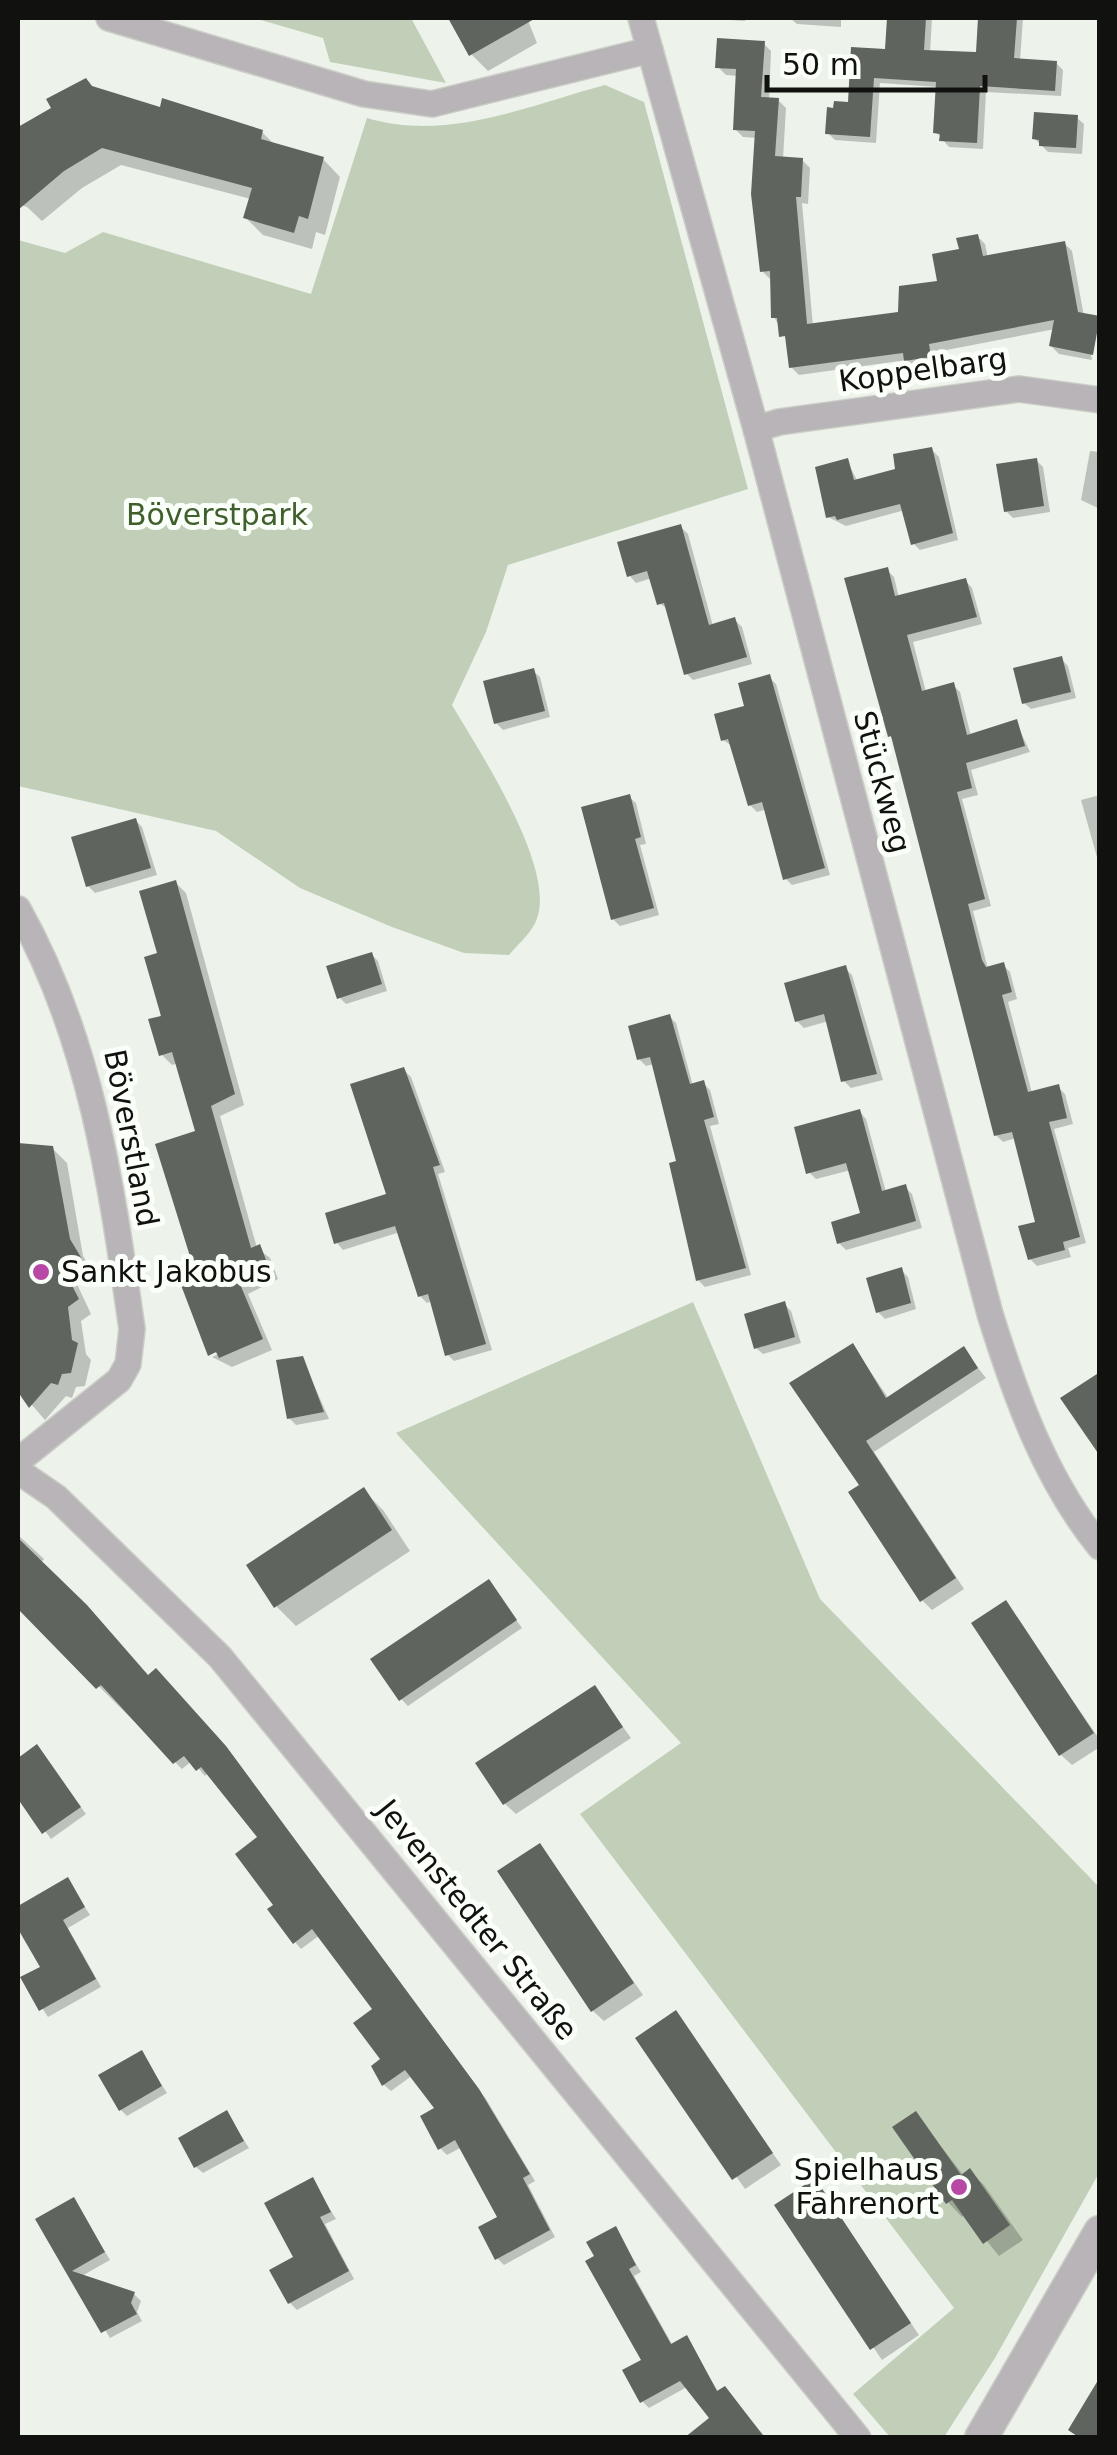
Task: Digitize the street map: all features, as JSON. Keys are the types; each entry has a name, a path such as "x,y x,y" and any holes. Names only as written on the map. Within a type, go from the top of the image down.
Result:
{"street":[{"path":"109,18 364,94 432,104 650,50"},
{"name":"Stückweg","path":"641,18 756,429 1006,1367 1055,1480 1100,1548"},
{"name":"Koppelbarg","path":"756,429 779,422 1019,390 1100,400"},
{"name":"Böverstland","path":"18,909 58,991 90,1084 132,1328 128,1364 119,1380 18,1461"},
{"name":"Jevenstedter Straße","path":"18,1471 56,1497 220,1657 858,2438"},
{"path":"981,2438 1100,2232"}],"green space":[{"path":"254,18 411,18 446,83 330,62 323,38"},
{"name":"Böverstpark","path":"605,85 644,102 748,489 508,565 486,632 452,705 513,813 537,876 540,903 526,937 509,955 464,953 300,888 216,831 18,786 18,240 65,253 103,232 311,294 367,118 427,126 457,124"},
{"path":"693,1302 820,1599 1099,1887 1099,2173 995,2358 944,2437 890,2437 853,2394 954,2308 580,1814 681,1743 396,1433"}],"building":[{"path":"448,18 536,18 469,56"},
{"path":"887,18 926,18 924,50 976,52 978,18 1017,18 1014,58 1057,61 1055,91 980,86 977,143 939,141 940,134 933,133 936,82 874,78 870,137 825,134 827,107 833,108 834,101 848,102 851,47 885,49"},
{"path":"717,38 765,41 761,97 779,98 775,156 803,158 801,197 796,197 807,324 898,312 899,286 937,281 932,254 959,249 956,238 978,234 983,256 1065,241 1078,312 1100,316 1093,355 1049,346 1054,320 929,344 931,357 904,361 903,353 789,368 785,336 779,337 777,318 771,318 770,271 760,272 751,194 755,131 733,130 736,69 715,68"},
{"path":"86,78 92,86 160,107 162,98 263,130 261,139 324,157 308,219 299,216 294,233 243,218 252,188 102,148 64,171 18,210 18,127 51,108 46,99"},
{"path":"1034,112 1078,115 1076,148 1039,146 1039,140 1032,139"},
{"path":"932,447 953,533 911,545 900,504 837,520 835,516 826,518 815,467 848,458 854,480 895,469 893,454"},
{"path":"1037,458 1044,506 1004,512 996,464"},
{"path":"681,524 709,625 735,617 747,657 684,675 664,603 657,605 647,571 627,577 617,542"},
{"path":"888,567 895,596 966,578 977,617 907,635 922,691 954,682 967,735 1017,719 1025,746 966,763 972,788 957,792 985,899 968,904 982,960 986,967 1004,962 1012,992 1002,995 1028,1092 1059,1084 1067,1118 1049,1122 1080,1237 1063,1242 1065,1250 1028,1260 1018,1226 1035,1222 1012,1132 994,1136 891,736 888,737 844,578"},
{"path":"1062,656 1071,692 1022,704 1013,668"},
{"path":"534,668 545,711 494,724 483,681"},
{"path":"770,674 825,868 783,880 762,802 748,806 728,739 721,741 714,714 744,706 738,683"},
{"path":"630,794 641,837 635,839 654,908 611,920 581,807"},
{"path":"136,818 151,868 86,887 71,837"},
{"path":"176,880 235,1094 211,1106 251,1248 260,1244 269,1268 240,1284 263,1339 219,1358 216,1352 208,1356 176,1272 193,1266 155,1144 195,1131 172,1052 159,1056 148,1019 161,1016 144,957 157,953 139,891"},
{"path":"372,952 382,984 337,999 326,966"},
{"path":"846,965 877,1074 841,1082 824,1014 795,1022 784,983"},
{"path":"670,1014 690,1084 704,1080 714,1117 704,1120 746,1268 696,1281 669,1163 676,1161 650,1057 637,1060 628,1026"},
{"path":"404,1067 440,1165 433,1167 486,1344 445,1356 428,1294 418,1297 395,1226 334,1244 325,1213 386,1194 350,1084"},
{"path":"860,1109 882,1191 906,1184 916,1221 837,1244 831,1222 860,1213 846,1163 806,1174 794,1127"},
{"name":"Sankt Jakobus","path":"18,1143 53,1146 70,1239 82,1259 63,1268 79,1299 68,1307 72,1340 78,1343 71,1373 62,1374 58,1385 51,1383 29,1408 18,1392"},
{"path":"902,1267 911,1303 876,1313 866,1278"},
{"path":"785,1301 795,1337 754,1349 744,1314"},
{"path":"853,1343 886,1398 964,1346 978,1368 866,1441 956,1578 920,1602 848,1492 859,1485 789,1383"},
{"path":"303,1356 324,1412 287,1419 276,1360"},
{"path":"1100,1372 1100,1456 1060,1398"},
{"path":"364,1487 392,1530 274,1608 246,1565"},
{"path":"18,1538 87,1605 148,1675 156,1668 226,1746 479,2089 530,2174 523,2178 550,2230 495,2260 478,2227 497,2217 455,2140 438,2150 420,2116 434,2108 405,2070 382,2086 371,2066 380,2059 353,2023 372,2009 312,1929 293,1944 267,1909 273,1905 235,1854 257,1837 201,1767 196,1771 184,1756 173,1764 101,1685 96,1689 18,1609"},
{"path":"489,1579 517,1620 399,1701 370,1659"},
{"path":"1006,1600 1094,1733 1059,1756 971,1623"},
{"path":"595,1685 623,1727 503,1805 475,1763"},
{"path":"37,1744 81,1807 42,1834 18,1799 18,1758"},
{"path":"540,1843 634,1983 591,2012 497,1871"},
{"path":"68,1877 85,1907 63,1920 96,1979 39,2011 20,1977 40,1967 18,1929 18,1906"},
{"path":"676,2010 773,2153 732,2180 635,2038"},
{"path":"142,2050 162,2086 119,2111 98,2075"},
{"path":"227,2110 244,2141 194,2168 178,2138"},
{"name":"Spielhaus Fahrenort","path":"916,2111 961,2175 970,2168 1010,2225 983,2244 952,2200 946,2204 892,2127"},
{"path":"313,2177 331,2212 320,2217 349,2271 288,2304 269,2270 293,2257 264,2203"},
{"path":"815,2178 911,2323 870,2350 774,2205"},
{"path":"74,2197 105,2252 72,2271 135,2292 131,2303 137,2314 101,2333 35,2219"},
{"path":"616,2226 636,2265 629,2269 671,2344 687,2335 717,2391 725,2386 765,2438 684,2438 709,2418 680,2381 640,2403 622,2370 641,2360 585,2261 594,2256 586,2242"},
{"path":"1100,2377 1100,2438 1080,2438 1068,2430"}],"place":[{"name":"Sankt Jakobus","path":"41,1272"},
{"name":"Spielhaus Fahrenort","path":"959,2187"}]}
